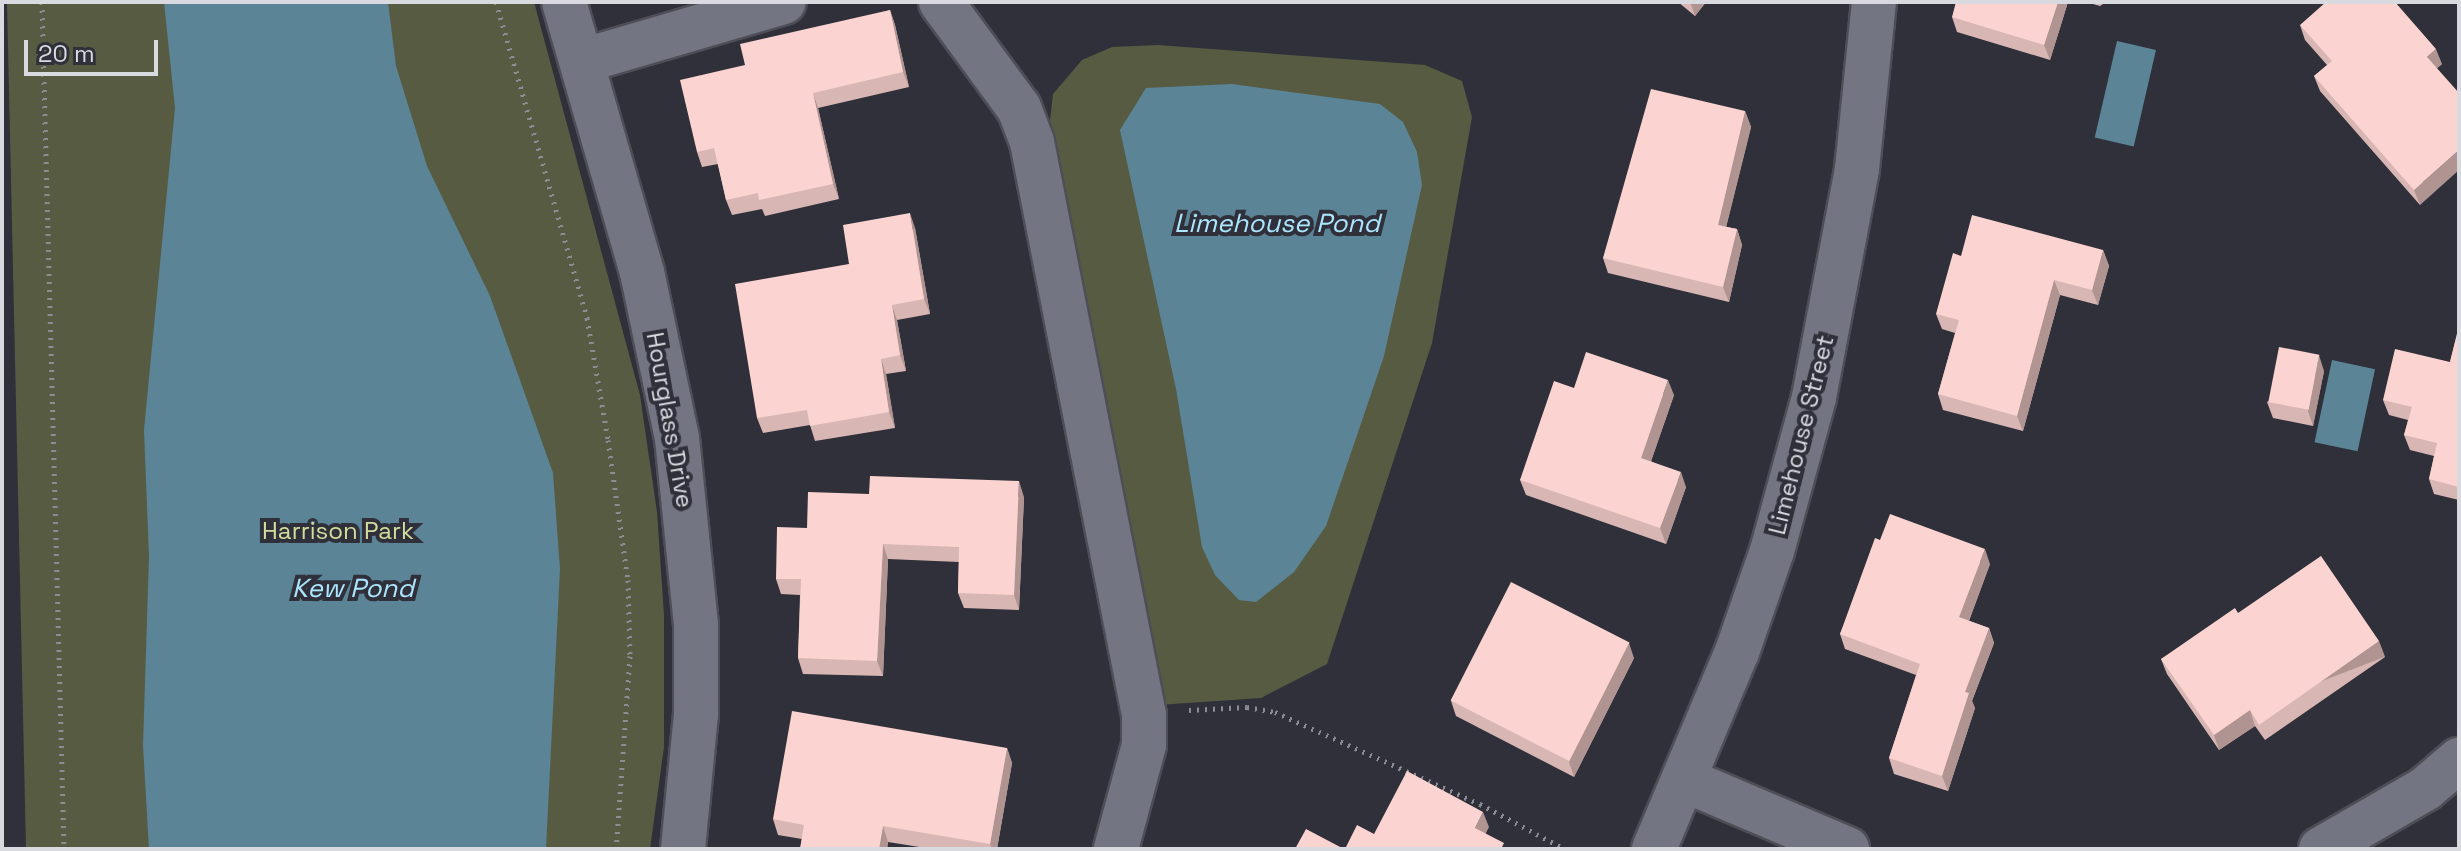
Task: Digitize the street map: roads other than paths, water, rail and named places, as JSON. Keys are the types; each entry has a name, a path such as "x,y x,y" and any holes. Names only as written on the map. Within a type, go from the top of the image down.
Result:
{"street":[{"name":"Hourglass Drive","path":"564,2 642,272 685,500 696,626 696,714 683,849"},
{"path":"582,61 784,2"},
{"path":"941,2 1019,108 1032,142 1144,715 1144,745 1116,849"},
{"name":"Limehouse Street","path":"1654,849 1687,781 1772,551 1814,397 1857,169 1874,2"},
{"path":"2321,849 2425,789 2459,760"},
{"path":"1687,781 1847,849"}],"water":[{"name":"Kew Pond","path":"164,2 388,2 396,66 427,166 490,296 553,473 560,569 546,849 149,849 143,746 149,556 144,430 175,108"},
{"path":"2117,41 2156,50 2134,146 2095,137"},
{"name":"Limehouse Pond","path":"1232,84 1380,104 1403,122 1417,152 1422,185 1384,356 1326,526 1294,572 1256,602 1239,600 1215,575 1202,547 1176,389 1120,130 1146,88"},
{"path":"2332,360 2375,369 2358,451 2315,442"}],"park label":[{"name":"Harrison Park","path":"338,531"}]}
